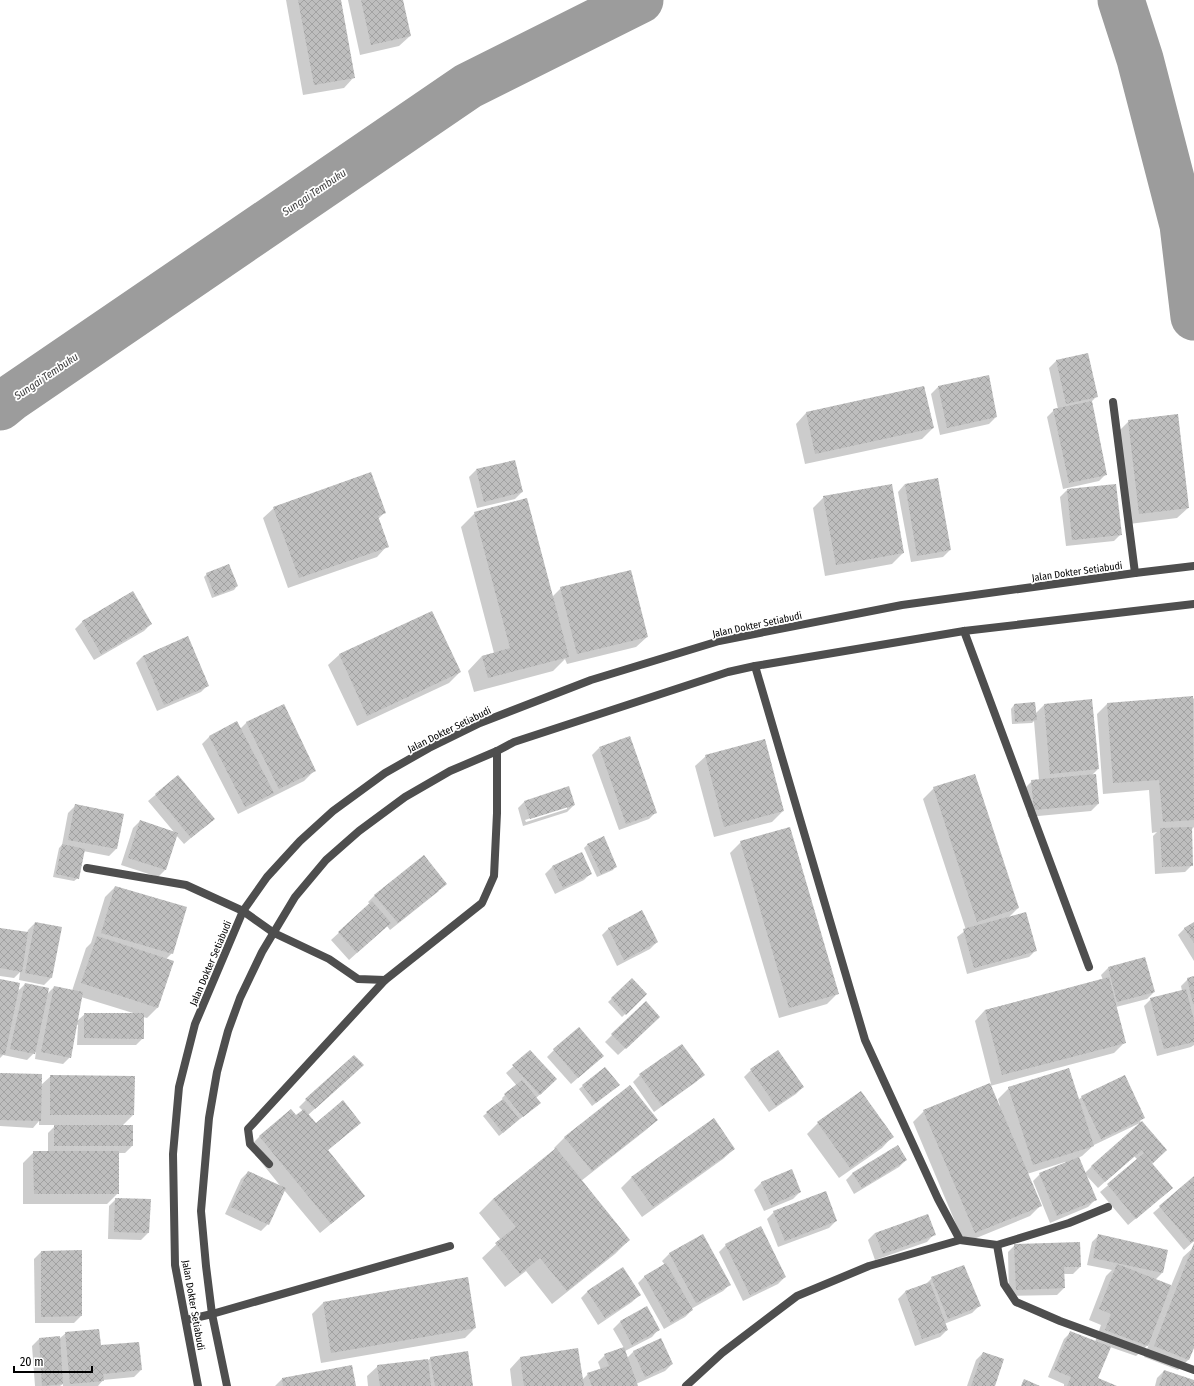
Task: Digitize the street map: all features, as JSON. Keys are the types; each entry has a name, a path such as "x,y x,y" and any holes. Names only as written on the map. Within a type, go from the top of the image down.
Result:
{"street":[{"path":"1113,402 1135,573"},
{"name":"Jalan Dokter Setiabudi","path":"198,1386 175,1265 173,1154 179,1087 195,1024 243,911 267,877 300,841 333,811 385,773 429,748 480,723 591,680 719,641 894,606 1194,566"},
{"name":"Jalan Dokter Setiabudi","path":"226,1386 212,1314 201,1211 209,1118 217,1072 230,1024 240,998 262,952 295,897 326,860 359,831 405,797 450,771 514,742 728,672 755,666 964,631 1194,604"},
{"path":"964,631 1089,967"},
{"path":"755,666 865,1040 938,1199 960,1240"},
{"path":"269,1164 250,1144 248,1129 385,980 482,903 494,876 497,813 497,751"},
{"path":"87,868 186,885 243,911 274,933 329,959 358,979 385,980"},
{"path":"686,1386 722,1353 798,1296 869,1266 960,1240 997,1246 1069,1223 1108,1207"},
{"path":"186,1320 212,1314 450,1246"},
{"path":"997,1246 1004,1284 1016,1302 1060,1321 1194,1370"}],"building":[{"path":"298,0 341,0 355,78 314,85"},
{"path":"361,0 403,0 411,36 371,45"},
{"path":"1088,353 1098,397 1066,404 1056,360"},
{"path":"989,375 997,417 947,428 938,386"},
{"path":"924,386 934,428 815,454 806,412"},
{"path":"1092,401 1107,475 1069,483 1053,409"},
{"path":"1178,414 1189,508 1139,514 1128,420"},
{"path":"515,460 523,492 484,502 476,469"},
{"path":"371,472 386,513 378,516 389,547 299,578 273,507"},
{"path":"938,478 951,550 917,556 905,484"},
{"path":"892,484 904,553 836,565 823,496"},
{"path":"1116,484 1122,535 1072,540 1067,489"},
{"path":"527,498 569,657 488,678 482,656 510,648 474,512"},
{"path":"229,564 238,586 215,596 206,573"},
{"path":"631,570 648,637 577,654 560,587"},
{"path":"133,591 152,624 101,654 82,621"},
{"path":"432,611 461,672 367,716 339,654"},
{"path":"188,636 209,686 164,705 143,656"},
{"path":"1193,696 1194,820 1163,822 1159,780 1113,783 1107,703"},
{"path":"1092,699 1099,769 1050,774 1044,704"},
{"path":"1035,702 1037,720 1015,722 1014,704"},
{"path":"284,704 316,771 279,789 246,722"},
{"path":"237,721 274,793 245,807 209,736"},
{"path":"630,736 657,813 626,824 599,747"},
{"path":"765,739 784,811 724,827 705,755"},
{"path":"975,774 1019,908 977,922 933,787"},
{"path":"1096,774 1099,804 1034,810 1031,780"},
{"path":"178,775 215,819 191,838 155,794"},
{"path":"569,786 575,805 530,819 524,801"},
{"path":"75,804 124,814 117,849 68,840"},
{"path":"140,820 178,833 166,870 128,858"},
{"path":"790,827 839,994 789,1008 740,841"},
{"path":"1192,827 1193,866 1162,867 1160,828"},
{"path":"604,836 617,867 601,874 587,844"},
{"path":"62,844 85,849 79,879 56,874"},
{"path":"582,852 592,874 563,888 552,866"},
{"path":"424,855 447,884 398,923 374,895"},
{"path":"115,886 187,907 173,954 101,933"},
{"path":"372,901 391,923 357,953 338,932"},
{"path":"642,910 658,942 624,960 608,928"},
{"path":"1026,912 1037,951 974,968 963,929"},
{"path":"35,922 62,927 52,978 25,973"},
{"path":"1194,922 1194,943 1184,928"},
{"path":"0,928 28,932 22,972 0,968"},
{"path":"97,936 174,961 158,1008 81,983"},
{"path":"1145,957 1155,992 1117,1002 1108,967"},
{"path":"1194,976 1194,1004 1193,1004 1187,978"},
{"path":"1109,977 1126,1043 1002,1075 985,1010"},
{"path":"632,978 647,994 626,1015 611,998"},
{"path":"0,979 20,983 5,1055 0,1054"},
{"path":"25,983 49,988 35,1054 10,1049"},
{"path":"54,986 83,992 71,1058 41,1052"},
{"path":"1186,989 1194,1020 1194,1042 1164,1049 1150,998"},
{"path":"646,1001 660,1017 626,1049 611,1034"},
{"path":"84,1013 144,1013 144,1039 84,1038"},
{"path":"579,1027 604,1056 578,1078 553,1049"},
{"path":"682,1044 705,1075 662,1106 639,1074"},
{"path":"530,1050 557,1079 540,1095 512,1065"},
{"path":"778,1050 804,1087 776,1106 750,1069"},
{"path":"354,1055 364,1065 315,1109 305,1099"},
{"path":"605,1067 620,1085 596,1103 582,1085"},
{"path":"1069,1068 1094,1146 1033,1165 1008,1087"},
{"path":"0,1073 42,1074 41,1121 0,1120"},
{"path":"50,1075 135,1076 134,1115 50,1115"},
{"path":"1125,1075 1145,1118 1101,1139 1081,1096"},
{"path":"522,1080 541,1103 523,1117 504,1094"},
{"path":"990,1083 1042,1206 975,1233 923,1110"},
{"path":"630,1085 658,1120 592,1171 564,1137"},
{"path":"861,1091 894,1137 850,1168 817,1122"},
{"path":"503,1099 519,1119 503,1133 486,1112"},
{"path":"343,1100 361,1123 328,1150 365,1196 331,1224 259,1136 291,1109 296,1115 304,1109 316,1123"},
{"path":"714,1118 735,1149 653,1207 631,1177"},
{"path":"1142,1121 1167,1150 1153,1163 1145,1155 1173,1188 1136,1219 1107,1184 1144,1153 1142,1150 1105,1182 1091,1166"},
{"path":"54,1125 133,1125 133,1146 54,1146"},
{"path":"898,1145 907,1160 862,1188 852,1173"},
{"path":"556,1148 630,1240 567,1291 540,1258 520,1274 495,1243 516,1227 493,1199"},
{"path":"33,1151 119,1151 119,1194 34,1194"},
{"path":"1079,1157 1097,1200 1057,1216 1039,1173"},
{"path":"792,1169 801,1192 771,1205 761,1182"},
{"path":"248,1171 286,1188 269,1225 231,1207"},
{"path":"1194,1176 1194,1241 1191,1243 1159,1206"},
{"path":"826,1191 837,1221 785,1241 773,1211"},
{"path":"115,1198 151,1199 149,1233 114,1232"},
{"path":"928,1214 936,1235 883,1254 875,1233"},
{"path":"761,1226 786,1277 750,1295 725,1244"},
{"path":"703,1234 731,1285 696,1303 669,1253"},
{"path":"1098,1234 1168,1250 1163,1273 1093,1258"},
{"path":"1080,1242 1081,1267 1064,1267 1065,1288 1016,1290 1014,1244"},
{"path":"1194,1243 1194,1348 1189,1360 1154,1346"},
{"path":"82,1250 82,1316 41,1317 41,1251"},
{"path":"666,1263 693,1310 671,1323 644,1276"},
{"path":"1117,1264 1171,1285 1148,1346 1105,1330 1111,1314 1099,1309"},
{"path":"964,1265 981,1306 948,1319 931,1277"},
{"path":"623,1267 641,1295 605,1318 587,1291"},
{"path":"468,1277 476,1328 331,1353 323,1302"},
{"path":"930,1282 948,1330 922,1339 905,1291"},
{"path":"647,1306 660,1330 632,1345 620,1321"},
{"path":"99,1329 101,1345 139,1342 142,1370 103,1374 104,1381 70,1384 65,1332"},
{"path":"1070,1331 1111,1347 1098,1378 1117,1386 1067,1386 1071,1377 1054,1370"},
{"path":"60,1336 63,1384 42,1386 39,1338"},
{"path":"661,1338 673,1364 645,1377 633,1351"},
{"path":"624,1347 638,1386 592,1386 587,1373 609,1366 604,1354"},
{"path":"578,1348 584,1386 524,1386 520,1357"},
{"path":"468,1351 473,1386 435,1386 430,1357"},
{"path":"983,1352 1004,1359 995,1386 971,1386"},
{"path":"428,1359 431,1386 380,1386 377,1365"},
{"path":"352,1365 356,1386 283,1386 282,1378"},
{"path":"1164,1370 1194,1380 1194,1386 1159,1386"},
{"path":"1024,1379 1040,1386 1021,1386"}],"waterway":[{"name":"Sungai Tembuku","path":"0,407 468,86 640,0"},
{"path":"1121,0 1140,59 1183,225 1194,317"}]}
